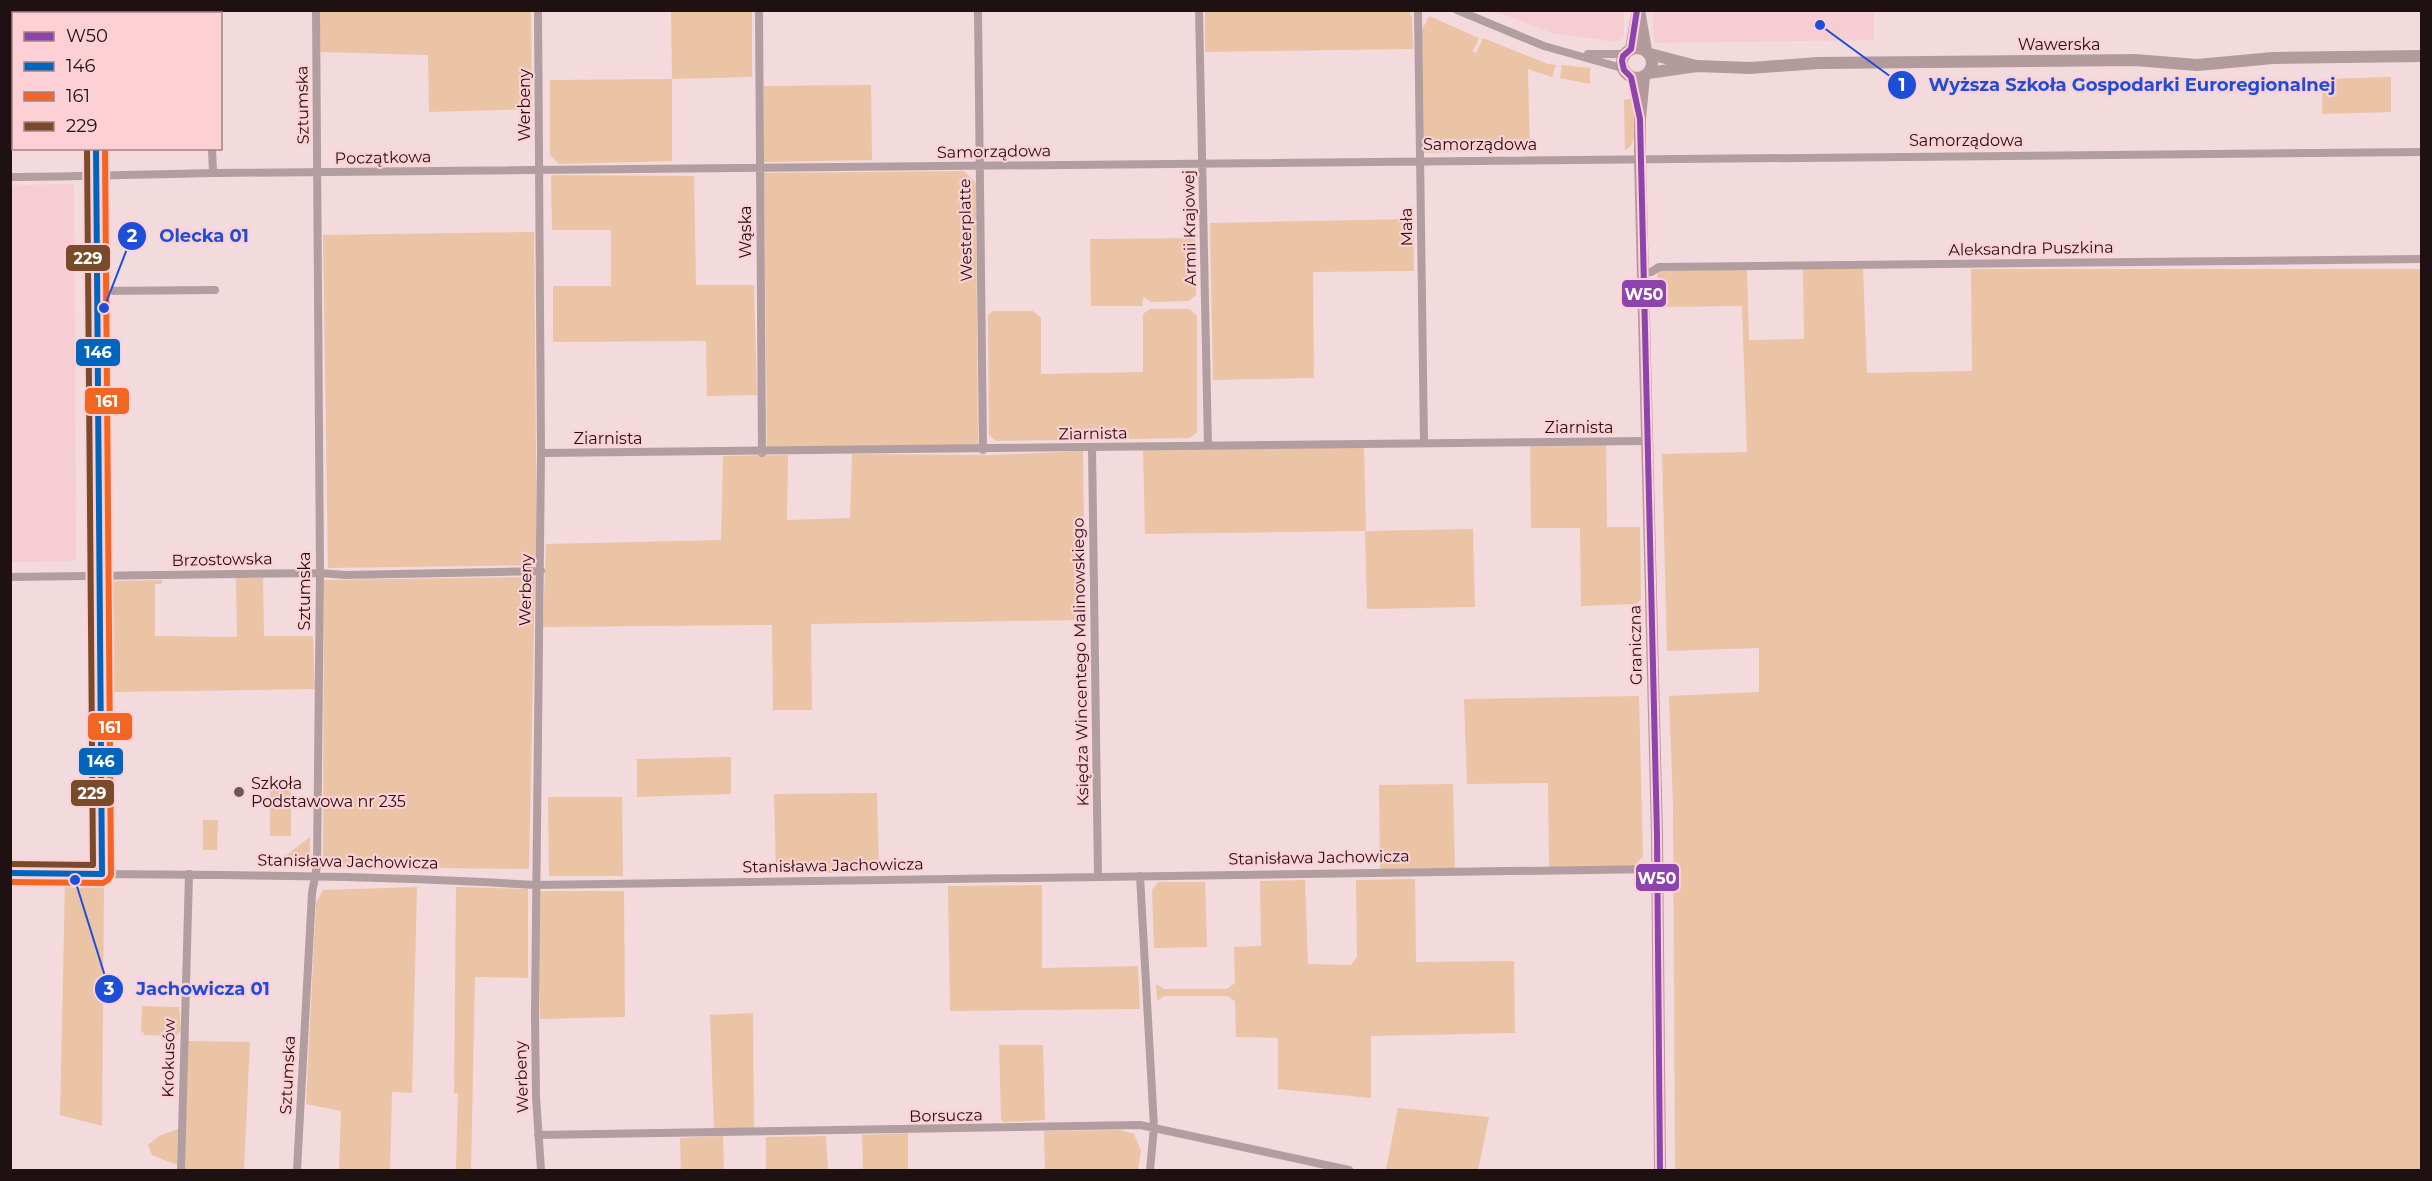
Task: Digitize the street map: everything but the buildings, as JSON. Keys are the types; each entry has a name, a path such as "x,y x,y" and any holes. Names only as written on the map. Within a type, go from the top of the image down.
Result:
{"street":[{"name":"Sztumska","path":"297,1170 312,893 316,877 320,573 316,10"},
{"name":"Werbeny","path":"538,10 542,453 535,885 536,1097 540,1170"},
{"name":"Wąska","path":"759,10 762,453"},
{"name":"Westerplatte","path":"978,10 983,450"},
{"name":"Armii Krajowej","path":"1199,10 1208,446"},
{"name":"Mała","path":"1418,10 1424,443"},
{"path":"1457,10 1544,46 1579,54 1626,72 1628,52 1638,10"},
{"path":"1638,10 1648,52"},
{"path":"1579,54 1628,52"},
{"name":"Wawerska","path":"1628,52 1648,52 1697,66"},
{"name":"Graniczna","path":"1648,52 1652,64 1646,75 1640,119 1640,158 1657,869 1660,1170"},
{"name":"Wawerska","path":"1626,72 1646,75 1697,66 1750,68 1818,63 2104,60 2197,65 2273,58 2421,56"},
{"name":"Graniczna","path":"1626,72 1640,119"},
{"path":"96,150 102,874"},
{"path":"212,150 213,173"},
{"name":"Samorządowa","path":"540,170 2421,152"},
{"name":"Początkowa","path":"10,177 540,170"},
{"name":"Aleksandra Puszkina","path":"1643,273 1651,272 1659,267 2421,259"},
{"path":"97,291 215,290"},
{"name":"Ziarnista","path":"542,453 762,453 1646,441"},
{"name":"Księdza Wincentego Malinowskiego","path":"1092,447 1098,877"},
{"name":"Brzostowska","path":"10,577 541,571"},
{"name":"Stanisława Jachowicza","path":"10,873 461,880 535,885 1657,869"},
{"name":"Krokusów","path":"181,1170 189,874"},
{"path":"1140,876 1154,1127 1150,1170"},
{"name":"Borsucza","path":"538,1135 1140,1125 1349,1170"}],"shaded area":[{"path":"320,11 531,11 532,109 429,112 428,55 320,52"},
{"path":"671,11 752,11 752,77 672,79"},
{"path":"1205,11 1409,11 1412,17 1413,49 1205,52"},
{"path":"1495,11 1624,11 1624,35 1616,42 1552,33"},
{"path":"1653,11 1874,11 1874,40 1654,43"},
{"path":"1429,16 1479,38 1473,51 1476,53 1483,38 1548,64 1556,65 1552,77 1528,69 1530,150 1424,153 1422,30"},
{"path":"1562,65 1590,68 1590,84 1560,78"},
{"path":"2391,77 2391,112 2322,114 2323,79"},
{"path":"672,79 672,161 559,164 550,155 550,80"},
{"path":"871,85 872,160 764,162 764,86"},
{"path":"1632,98 1635,134 1630,146 1625,150 1624,100"},
{"path":"964,171 976,183 978,446 767,449 764,173"},
{"path":"551,175 694,176 696,285 754,285 757,395 707,396 706,341 553,342 553,286 611,286 611,230 552,230"},
{"path":"74,184 76,558 73,561 11,562 11,185"},
{"path":"1413,219 1414,271 1313,272 1314,378 1213,380 1210,223"},
{"path":"534,232 537,565 328,568 323,235"},
{"path":"1195,238 1196,295 1189,301 1151,302 1143,297 1143,306 1091,306 1090,239"},
{"path":"1803,269 1863,269 1867,373 1972,371 1971,269 2421,269 2421,1170 1675,1170 1673,804 1669,696 1759,692 1759,648 1667,651 1662,454 1747,452 1742,306 1658,307 1657,270 1747,270 1749,340 1804,339"},
{"path":"1150,309 1190,309 1197,316 1197,432 1190,438 996,441 989,435 988,315 993,311 1033,311 1041,318 1041,374 1143,372 1143,314"},
{"path":"1606,442 1607,527 1640,527 1641,600 1636,604 1581,606 1580,528 1531,528 1530,444"},
{"path":"1364,446 1366,531 1473,529 1475,607 1367,609 1365,531 1145,534 1143,450"},
{"path":"1083,451 1085,620 811,624 812,710 773,710 772,625 543,627 546,544 721,540 723,456 788,455 787,520 850,518 852,454 990,455"},
{"path":"535,577 529,869 323,867 324,580"},
{"path":"236,578 263,578 264,636 313,636 315,689 113,692 113,581 163,580 161,584 155,584 155,636 237,637"},
{"path":"1639,696 1643,856 1634,866 1549,867 1548,783 1467,784 1464,699"},
{"path":"731,757 731,794 637,797 637,759"},
{"path":"1453,784 1455,868 1380,869 1379,785"},
{"path":"270,789 291,790 291,836 270,836"},
{"path":"877,793 879,872 776,874 774,794"},
{"path":"548,797 622,797 623,876 549,876"},
{"path":"203,820 218,820 217,850 203,850"},
{"path":"310,837 310,863 276,863"},
{"path":"1415,879 1416,962 1514,961 1515,1033 1371,1036 1371,1098 1278,1089 1278,1038 1236,1037 1235,1001 1227,996 1164,996 1157,1001 1156,984 1164,989 1227,989 1235,983 1234,947 1261,946 1260,881 1305,880 1308,964 1351,965 1357,957 1356,880"},
{"path":"65,882 104,883 102,1126 60,1115"},
{"path":"1158,882 1205,882 1207,947 1154,948 1152,890"},
{"path":"1042,885 1042,968 1138,966 1140,1009 950,1011 948,886"},
{"path":"417,887 412,1093 392,1092 390,1170 339,1170 341,1111 306,1104 316,902 323,890"},
{"path":"456,887 528,889 528,978 475,977 471,1170 456,1170 458,1093 454,1093"},
{"path":"538,891 624,891 625,1017 540,1019"},
{"path":"142,1006 179,1007 181,1031 176,1036 145,1035 141,1030"},
{"path":"753,1013 754,1128 714,1129 710,1015"},
{"path":"188,1041 250,1042 244,1170 184,1170"},
{"path":"999,1045 1043,1045 1045,1120 1003,1122 1001,1119"},
{"path":"1398,1108 1489,1117 1478,1170 1386,1170"},
{"path":"178,1129 177,1165 152,1155 148,1145 159,1136"},
{"path":"1120,1130 1134,1134 1141,1151 1138,1170 1045,1170 1044,1131"},
{"path":"908,1133 908,1170 863,1170 862,1135"},
{"path":"723,1136 724,1170 681,1170 680,1138"},
{"path":"826,1136 828,1170 766,1170 766,1137"}],"transit line":[{"name":"W50","path":"1637,10 1631,49 1623,56 1622,61 1624,70 1631,77 1640,119 1657,835 1660,1170"},
{"name":"229","path":"10,864 93,865 87,150"},
{"name":"146","path":"10,873 102,874 96,150"},
{"name":"161","path":"10,882 103,883 111,875 105,150"}],"place":[{"name":"Wyższa Szkoła Gospodarki Euroregionalnej","path":"1820,25"},
{"name":"Olecka 01","path":"104,308"},
{"name":"Szkoła Podstawowa nr 235","path":"239,792"},
{"name":"Jachowicza 01","path":"75,880"}]}
